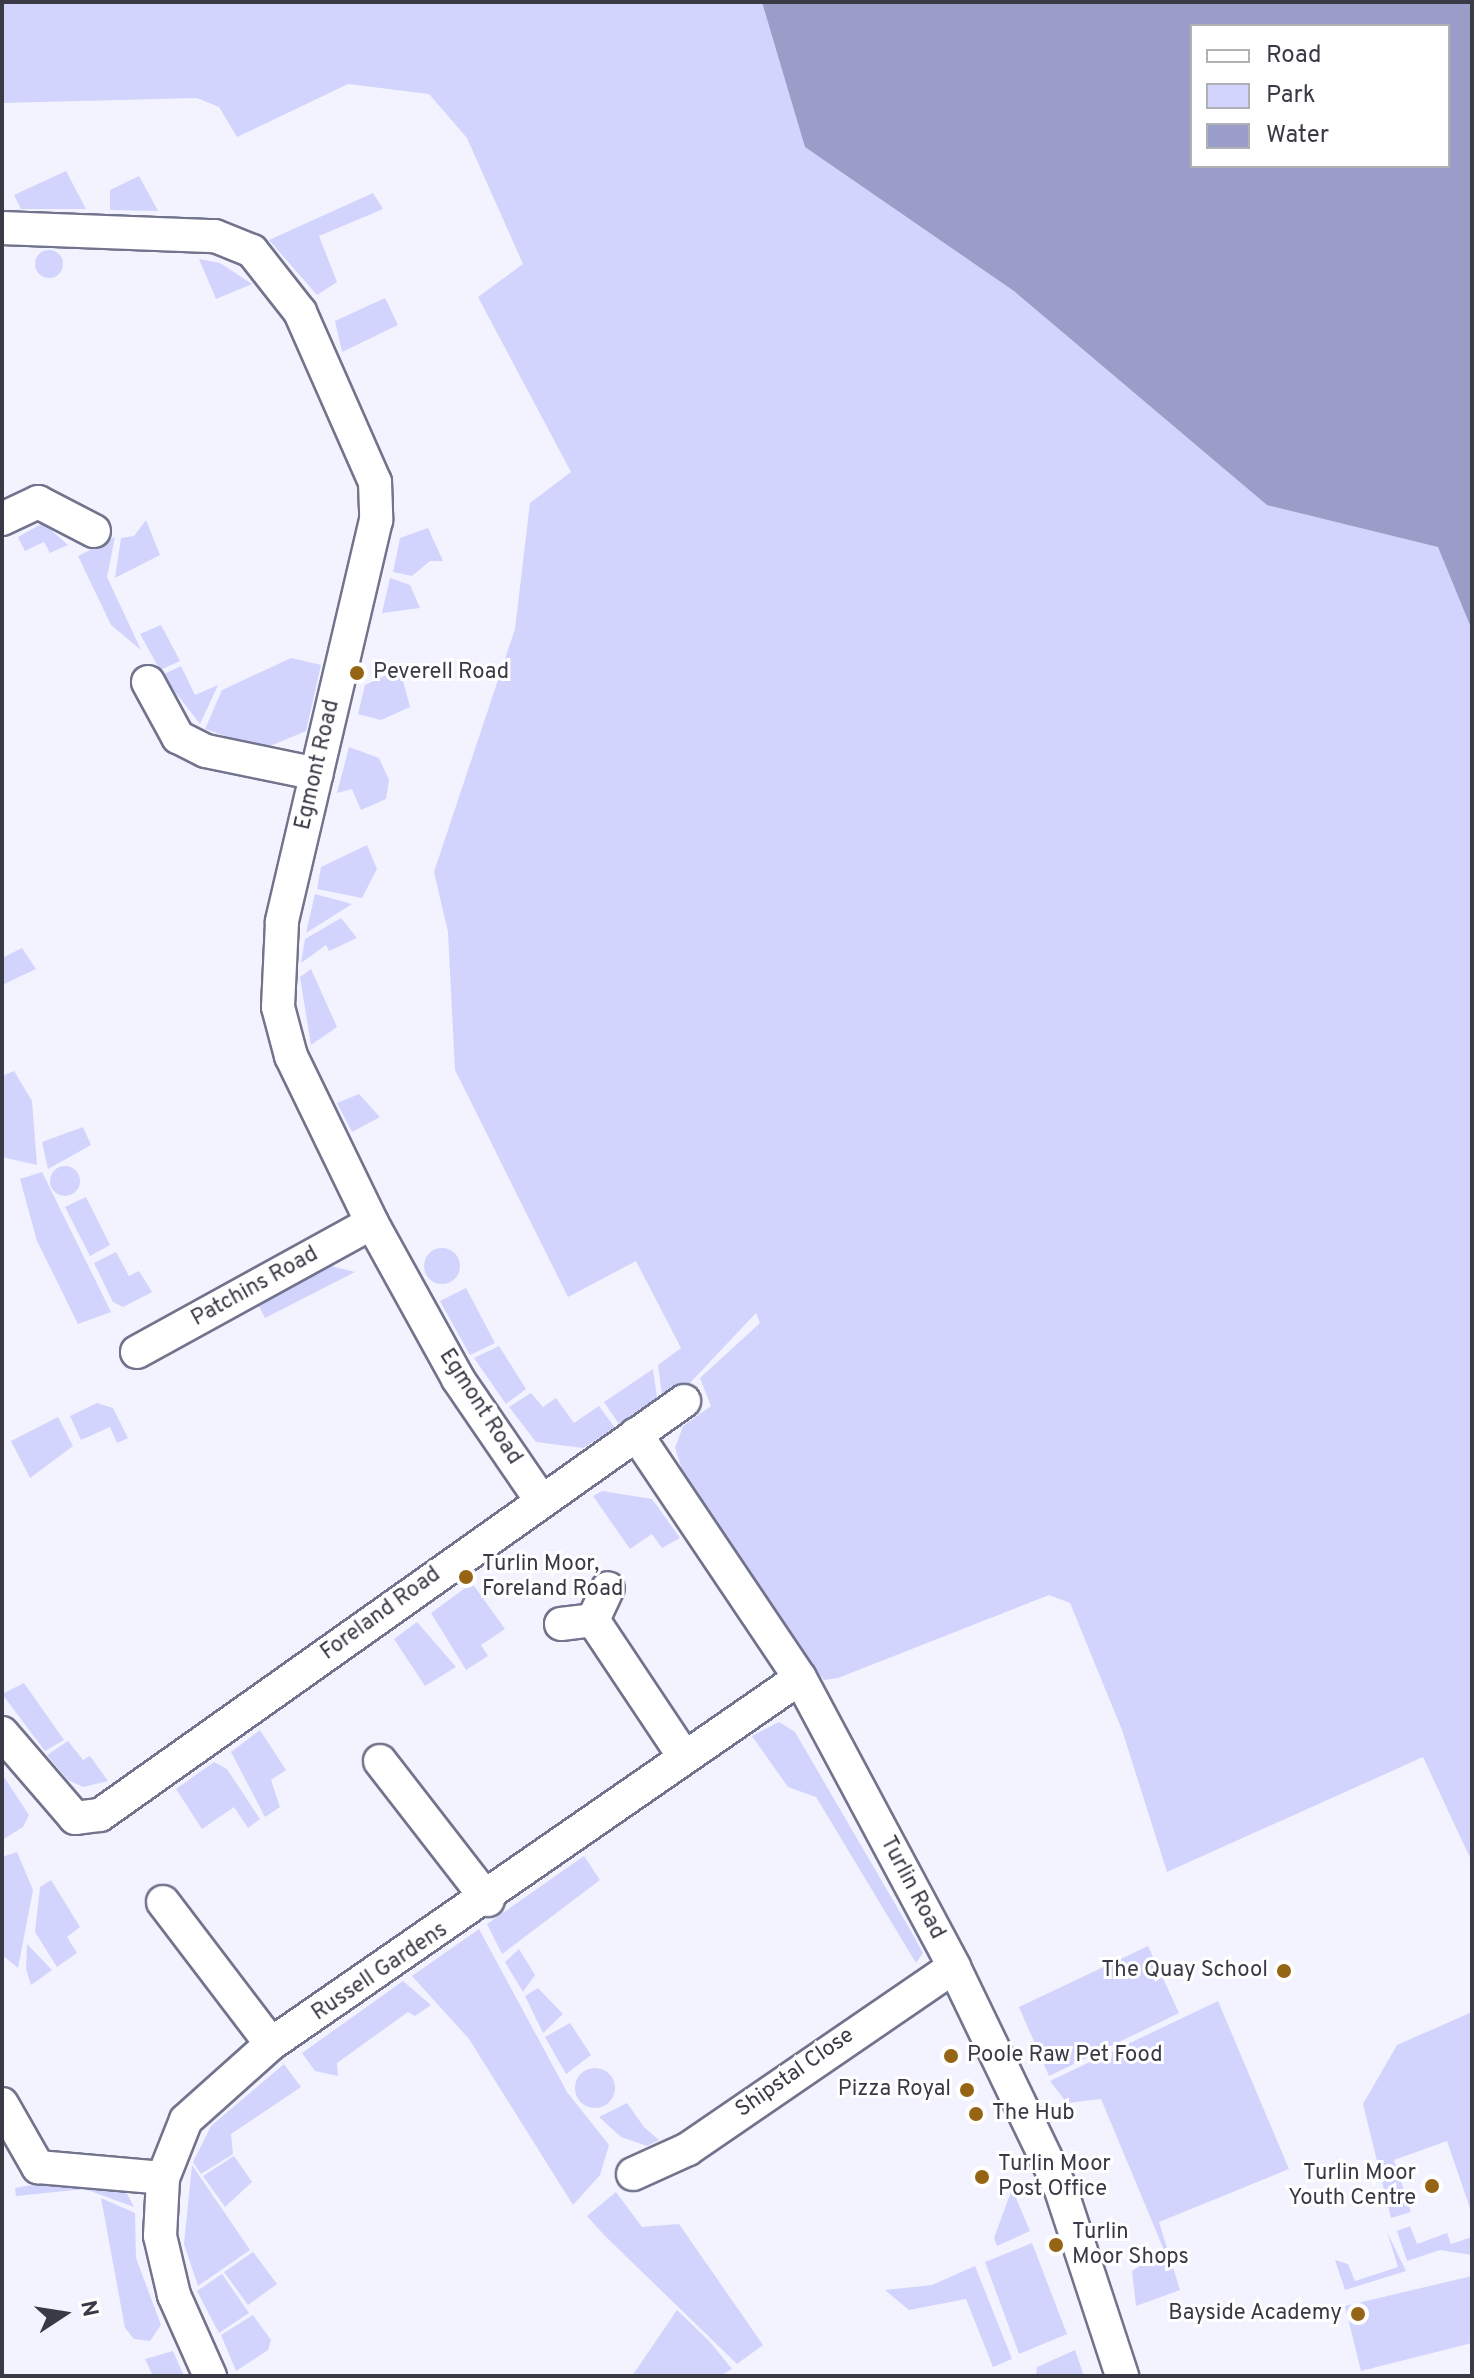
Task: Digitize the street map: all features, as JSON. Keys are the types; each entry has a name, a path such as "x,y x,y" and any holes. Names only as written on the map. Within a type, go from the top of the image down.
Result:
{"street":[{"name":"Egmont Road","path":"2,228 228,239 269,268 300,312 375,482 377,505 282,922 278,1007 291,1056 372,1223 458,1379 541,1500"},
{"path":"2,519 38,502 94,531"},
{"path":"148,682 178,737 206,751 317,774"},
{"name":"Patchins Road","path":"137,1352 372,1223"},
{"name":"Foreland Road","path":"2,1733 75,1818 100,1815 684,1401"},
{"name":"Turlin Road","path":"636,1434 800,1678 954,1967 1060,2187 1122,2376"},
{"path":"593,1620 608,1588"},
{"path":"561,1624 593,1620"},
{"path":"593,1620 683,1755"},
{"name":"Russell Gardens","path":"210,2376 166,2262 158,2209 163,2178 186,2120 271,2044 488,1900 683,1755 800,1678"},
{"path":"380,1761 488,1900"},
{"path":"163,1902 271,2044"},
{"name":"Shipstal Close","path":"633,2174 688,2149 954,1967"},
{"path":"2,2104 38,2167 163,2178"}],"green space":[{"path":"2,2 1157,2 1190,168 1450,168 1450,24 1472,2 1472,1862 1423,1757 1167,1872 1122,1730 1070,1603 1049,1595 838,1678 824,1680 815,1670 684,1476 675,1448 683,1426 711,1406 700,1378 760,1323 756,1313 689,1384 662,1395 658,1365 681,1348 636,1261 568,1297 455,1070 448,932 434,872 515,629 530,503 571,472 478,297 523,264 467,138 429,94 348,84 237,137 219,107 197,98 2,103"},
{"path":"66,171 86,209 21,209 14,195"},
{"path":"139,176 158,211 110,210 110,190"},
{"path":"373,193 383,209 319,236 337,282 317,295 269,240"},
{"path":"49,250 59,254 63,264 59,274 49,278 39,274 35,264 39,254"},
{"path":"199,259 220,263 252,284 216,299"},
{"path":"385,298 398,325 342,352 335,321"},
{"path":"146,520 160,555 115,578 121,538 134,536"},
{"path":"43,523 68,545 50,553 44,542 25,551 18,537"},
{"path":"428,528 443,561 430,561 412,576 393,572 400,538"},
{"path":"115,537 107,577 141,650 111,625 78,556"},
{"path":"390,578 410,585 420,608 382,613"},
{"path":"161,625 180,661 160,670 140,634"},
{"path":"291,658 321,665 306,731 263,749 205,729 222,690"},
{"path":"181,666 195,695 218,685 200,724 162,675"},
{"path":"400,669 410,707 381,720 358,714 365,685"},
{"path":"349,747 379,758 389,780 386,799 361,810 352,789 337,793"},
{"path":"367,845 377,869 362,898 317,889 321,867"},
{"path":"315,894 352,904 306,933"},
{"path":"341,918 357,938 329,951 326,945 301,963 305,939"},
{"path":"22,948 36,969 4,984 2,958"},
{"path":"311,969 337,1027 311,1045 300,977"},
{"path":"14,1071 32,1101 37,1165 2,1157 2,1076"},
{"path":"359,1094 380,1117 352,1132 337,1103"},
{"path":"83,1127 91,1145 48,1169 42,1142"},
{"path":"65,1166 75,1171 80,1181 75,1191 65,1196 55,1191 50,1181 55,1171"},
{"path":"42,1172 111,1312 78,1324 37,1241 20,1179"},
{"path":"86,1197 110,1245 90,1256 65,1207"},
{"path":"442,1248 454,1254 460,1266 454,1278 442,1284 430,1278 424,1266 430,1254"},
{"path":"116,1252 129,1276 139,1271 152,1292 123,1307 113,1302 94,1263"},
{"path":"331,1266 355,1272 265,1318 258,1304"},
{"path":"466,1288 495,1343 470,1355 440,1301"},
{"path":"499,1346 526,1389 506,1404 474,1358"},
{"path":"653,1369 657,1398 619,1424 604,1402"},
{"path":"531,1393 543,1407 556,1398 574,1423 599,1406 615,1428 583,1448 536,1442 509,1407"},
{"path":"97,1403 113,1408 128,1438 117,1443 110,1427 81,1440 70,1416"},
{"path":"58,1417 73,1446 30,1478 11,1441"},
{"path":"602,1491 652,1499 680,1538 662,1548 652,1534 630,1549 593,1496"},
{"path":"472,1583 505,1629 481,1645 488,1656 466,1670 431,1613"},
{"path":"417,1622 456,1667 425,1686 394,1639"},
{"path":"24,1683 64,1740 45,1751 2,1694"},
{"path":"779,1722 795,1732 908,1926 923,1953 916,1963 816,1797 788,1787 752,1736"},
{"path":"260,1730 286,1770 271,1780 280,1807 265,1817 231,1752"},
{"path":"68,1741 83,1760 90,1756 108,1781 83,1787 68,1780 47,1755"},
{"path":"214,1762 227,1769 260,1819 248,1828 234,1807 202,1829 176,1789"},
{"path":"2,1774 29,1815 23,1827 2,1840"},
{"path":"17,1852 33,1890 18,1968 2,1955 2,1857"},
{"path":"584,1856 600,1880 502,1954 487,1924"},
{"path":"51,1880 80,1927 67,1937 77,1953 57,1967 35,1932 40,1887"},
{"path":"479,1929 567,2092 609,2145 600,2175 573,2205 469,2039 412,1976"},
{"path":"27,1944 52,1970 31,1985 26,1969"},
{"path":"1148,1946 1179,2013 1049,2076 1019,2007"},
{"path":"519,1949 535,1975 523,1992 505,1962"},
{"path":"403,1981 431,2005 415,2016 408,2012 337,2063 338,2076 315,2071 302,2053"},
{"path":"538,1988 563,2014 543,2033 525,1996"},
{"path":"1218,2001 1289,2169 1159,2222 1180,2290 1136,2306 1132,2271 1164,2250 1101,2099 1067,2103 1050,2081"},
{"path":"1472,2012 1472,2214 1447,2141 1394,2160 1411,2212 1391,2218 1363,2104 1397,2045"},
{"path":"570,2023 591,2055 566,2074 545,2037"},
{"path":"284,2064 301,2087 231,2134 233,2154 201,2174 193,2162 211,2126"},
{"path":"595,2068 609,2074 615,2088 609,2102 595,2108 581,2102 575,2088 581,2074"},
{"path":"627,2103 644,2127 659,2140 647,2146 621,2137 599,2117"},
{"path":"234,2156 252,2182 225,2207 203,2176"},
{"path":"192,2165 250,2250 198,2286 184,2244"},
{"path":"49,2182 125,2190 134,2207 85,2189 16,2196 15,2188"},
{"path":"1012,2189 1030,2231 997,2246 994,2238"},
{"path":"616,2192 642,2227 679,2224 763,2345 737,2364 604,2235 587,2216"},
{"path":"101,2198 135,2213 136,2258 161,2325 150,2341 134,2339 125,2328"},
{"path":"1410,2226 1417,2244 1447,2233 1451,2244 1472,2237 1472,2255 1440,2250 1407,2261 1397,2231"},
{"path":"1387,2232 1406,2271 1345,2290 1335,2260 1348,2264 1355,2281 1398,2267"},
{"path":"1032,2243 1067,2334 1019,2354 985,2262"},
{"path":"253,2252 277,2284 248,2305 224,2272"},
{"path":"975,2266 1012,2359 993,2367 966,2299 909,2310 885,2290 932,2285"},
{"path":"222,2274 249,2313 219,2333 197,2291"},
{"path":"1472,2276 1472,2343 1361,2371 1345,2306"},
{"path":"677,2310 732,2369 720,2376 632,2376"},
{"path":"253,2315 271,2340 268,2350 236,2371 221,2335"},
{"path":"1075,2350 1084,2376 1036,2376 1037,2367"},
{"path":"173,2351 184,2376 153,2376 145,2359"}],"water":[{"path":"762,2 1472,2 1472,630 1438,547 1267,505 1014,291 805,147"}],"place":[{"name":"Peverell Road","path":"357,673"},
{"name":"Turlin Moor, Foreland Road","path":"466,1577"},
{"name":"The Quay School","path":"1284,1971"},
{"name":"Poole Raw Pet Food","path":"951,2056"},
{"name":"Pizza Royal","path":"967,2090"},
{"name":"The Hub","path":"976,2114"},
{"name":"Turlin Moor Post Office","path":"982,2177"},
{"name":"Turlin Moor Youth Centre","path":"1432,2186"},
{"name":"Turlin Moor Shops","path":"1056,2245"},
{"name":"Bayside Academy","path":"1358,2314"}]}
